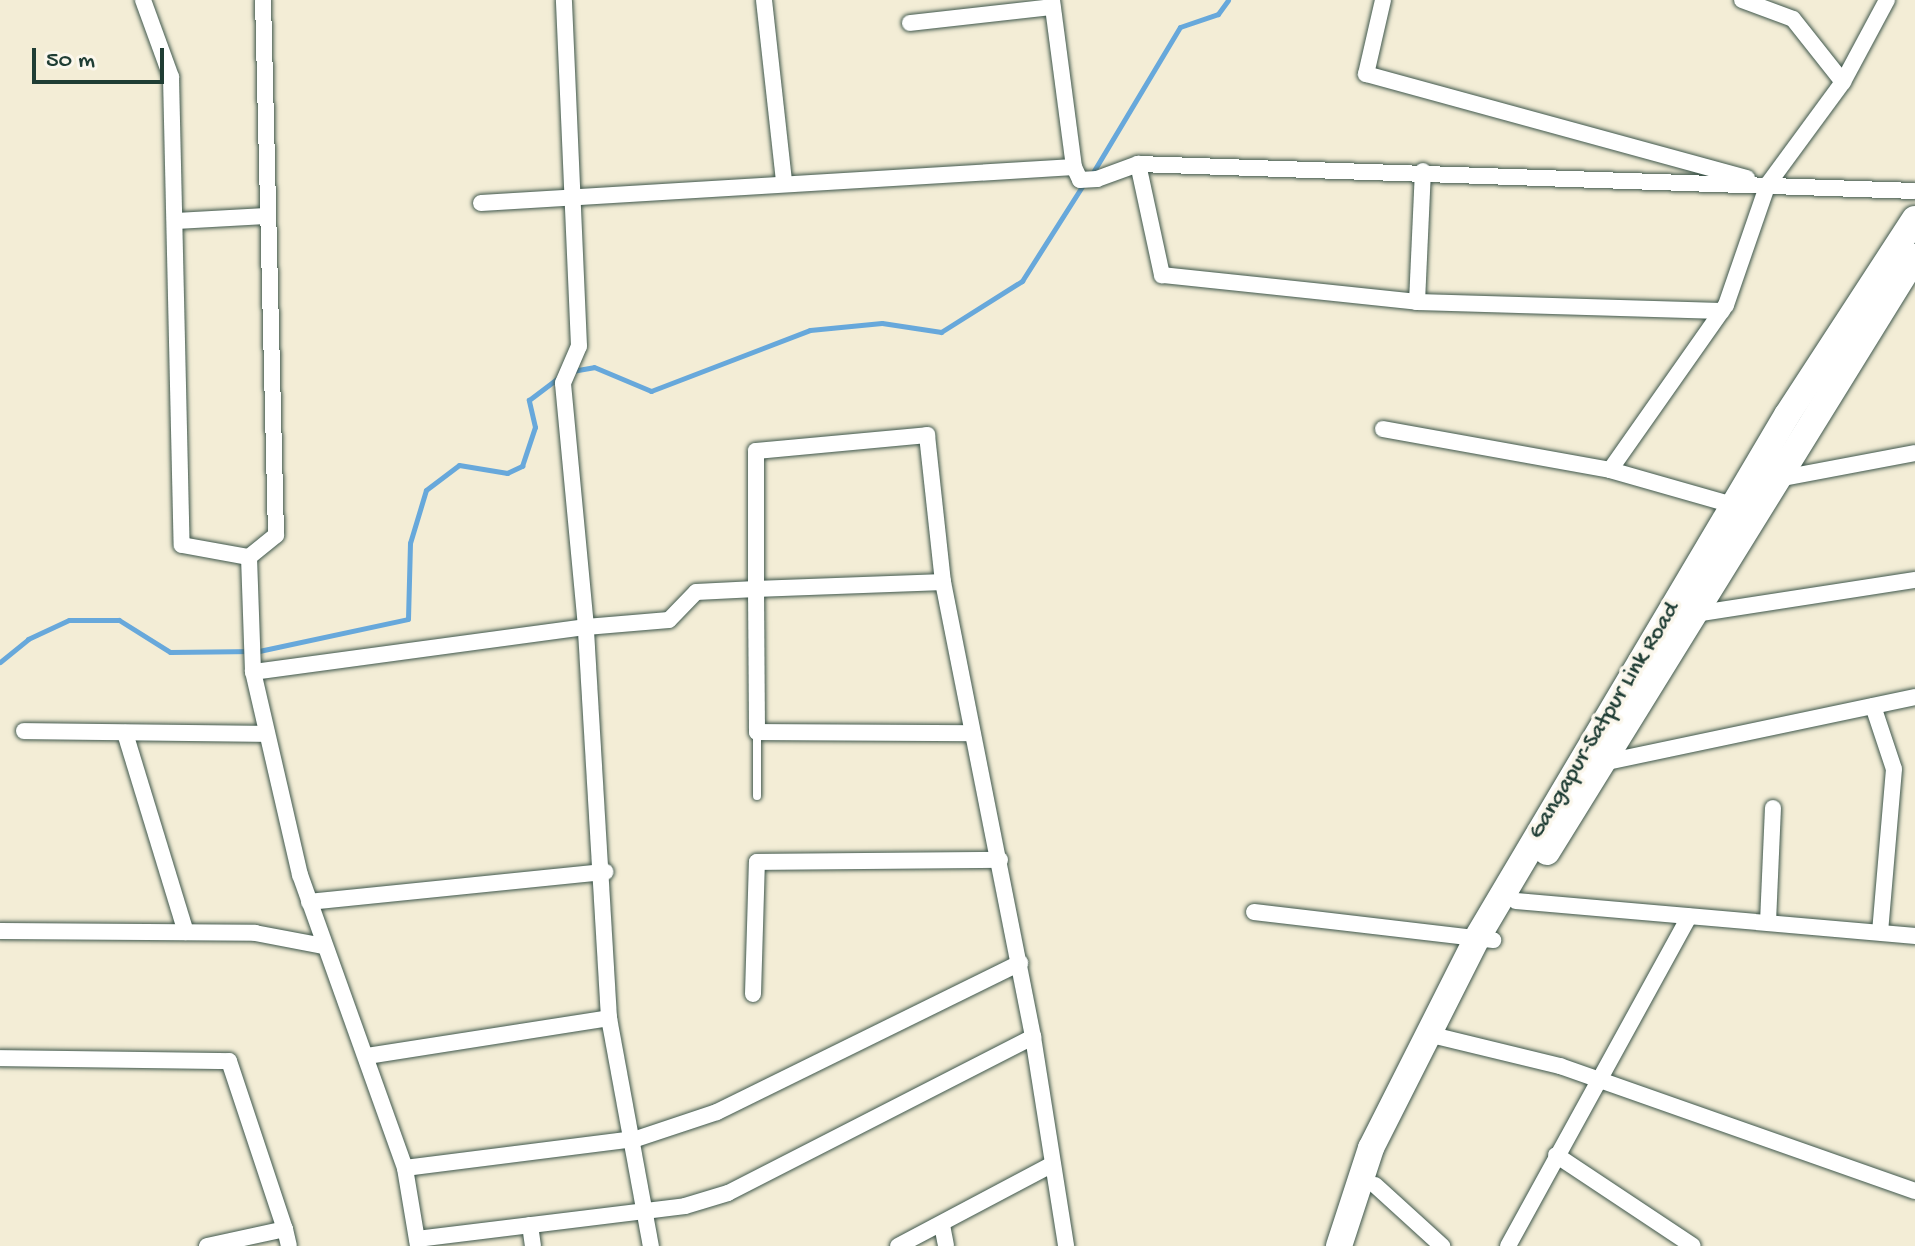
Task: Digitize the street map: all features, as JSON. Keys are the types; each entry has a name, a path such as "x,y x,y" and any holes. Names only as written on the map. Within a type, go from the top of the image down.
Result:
{"main road":[{"name":"Gangapur-Satpur Link Road","path":"1358,1246 1375,1185 1437,1038 1485,939 1745,509 1915,219"},
{"name":"Gangapur-Satpur Link Road","path":"1745,509 1778,479 1915,257"},
{"name":"Gangapur-Satpur Link Road","path":"1485,939 1516,901 1602,763 1682,612"},
{"name":"Gangapur-Satpur Link Road","path":"1339,1246 1371,1148 1437,1038"}],"street":[{"path":"143,0 171,77 182,545 249,557 276,535 263,0"},
{"path":"564,0 576,202 579,346 563,383 605,872 609,1018 636,1139 651,1246"},
{"path":"764,0 784,180"},
{"path":"1383,0 1366,74 1768,184"},
{"path":"1742,0 1793,19 1843,82"},
{"path":"1610,470 1722,311 1768,184 1843,82 1887,0"},
{"path":"910,23 1052,4 1077,173"},
{"path":"481,203 576,202 784,180 1077,173 1097,179 1138,164 1423,171 1915,191"},
{"path":"1138,164 1162,275 1417,302 1722,311"},
{"path":"1417,302 1423,171"},
{"path":"175,221 267,216"},
{"path":"1383,429 1610,470 1745,509"},
{"path":"971,733 757,732 756,451 927,435 943,582 971,733 1020,963 1066,1246"},
{"path":"1778,479 1915,453"},
{"path":"249,557 253,658 267,734 309,902 405,1168 418,1242 647,1210 728,1193 1033,1037"},
{"path":"1682,612 1915,580"},
{"path":"253,658 669,620 696,592 943,582"},
{"path":"1602,763 1915,697"},
{"path":"1873,706 1894,769 1880,932"},
{"path":"24,731 267,734"},
{"path":"125,733 186,932"},
{"path":"1768,922 1773,808"},
{"path":"753,994 757,862 1000,860"},
{"path":"309,902 605,872"},
{"path":"1516,901 1915,936"},
{"path":"1254,912 1485,939"},
{"path":"1508,1246 1689,917"},
{"path":"0,931 186,932 323,946"},
{"path":"405,1168 636,1139 717,1112 1020,963"},
{"path":"367,1056 609,1018"},
{"path":"1437,1038 1484,1043 1915,1191"},
{"path":"0,1058 229,1061 289,1246"},
{"path":"1556,1155 1693,1246"},
{"path":"898,1246 1053,1164"},
{"path":"1375,1185 1442,1246"},
{"path":"530,1225 533,1246"},
{"path":"942,1225 946,1246"},
{"path":"207,1246 285,1229"}],"lane":[{"path":"757,732 757,796"}],"waterway":[{"path":"1092,174 1180,27 1218,14 1228,0"},
{"path":"572,371 594,367 651,391 810,330 882,323 941,332 1022,281 1083,185"},
{"path":"0,662 28,639 69,620 119,620 170,652 259,651 408,619 410,543 426,490 459,465 507,473 522,466 535,427 529,400 562,375"}]}
